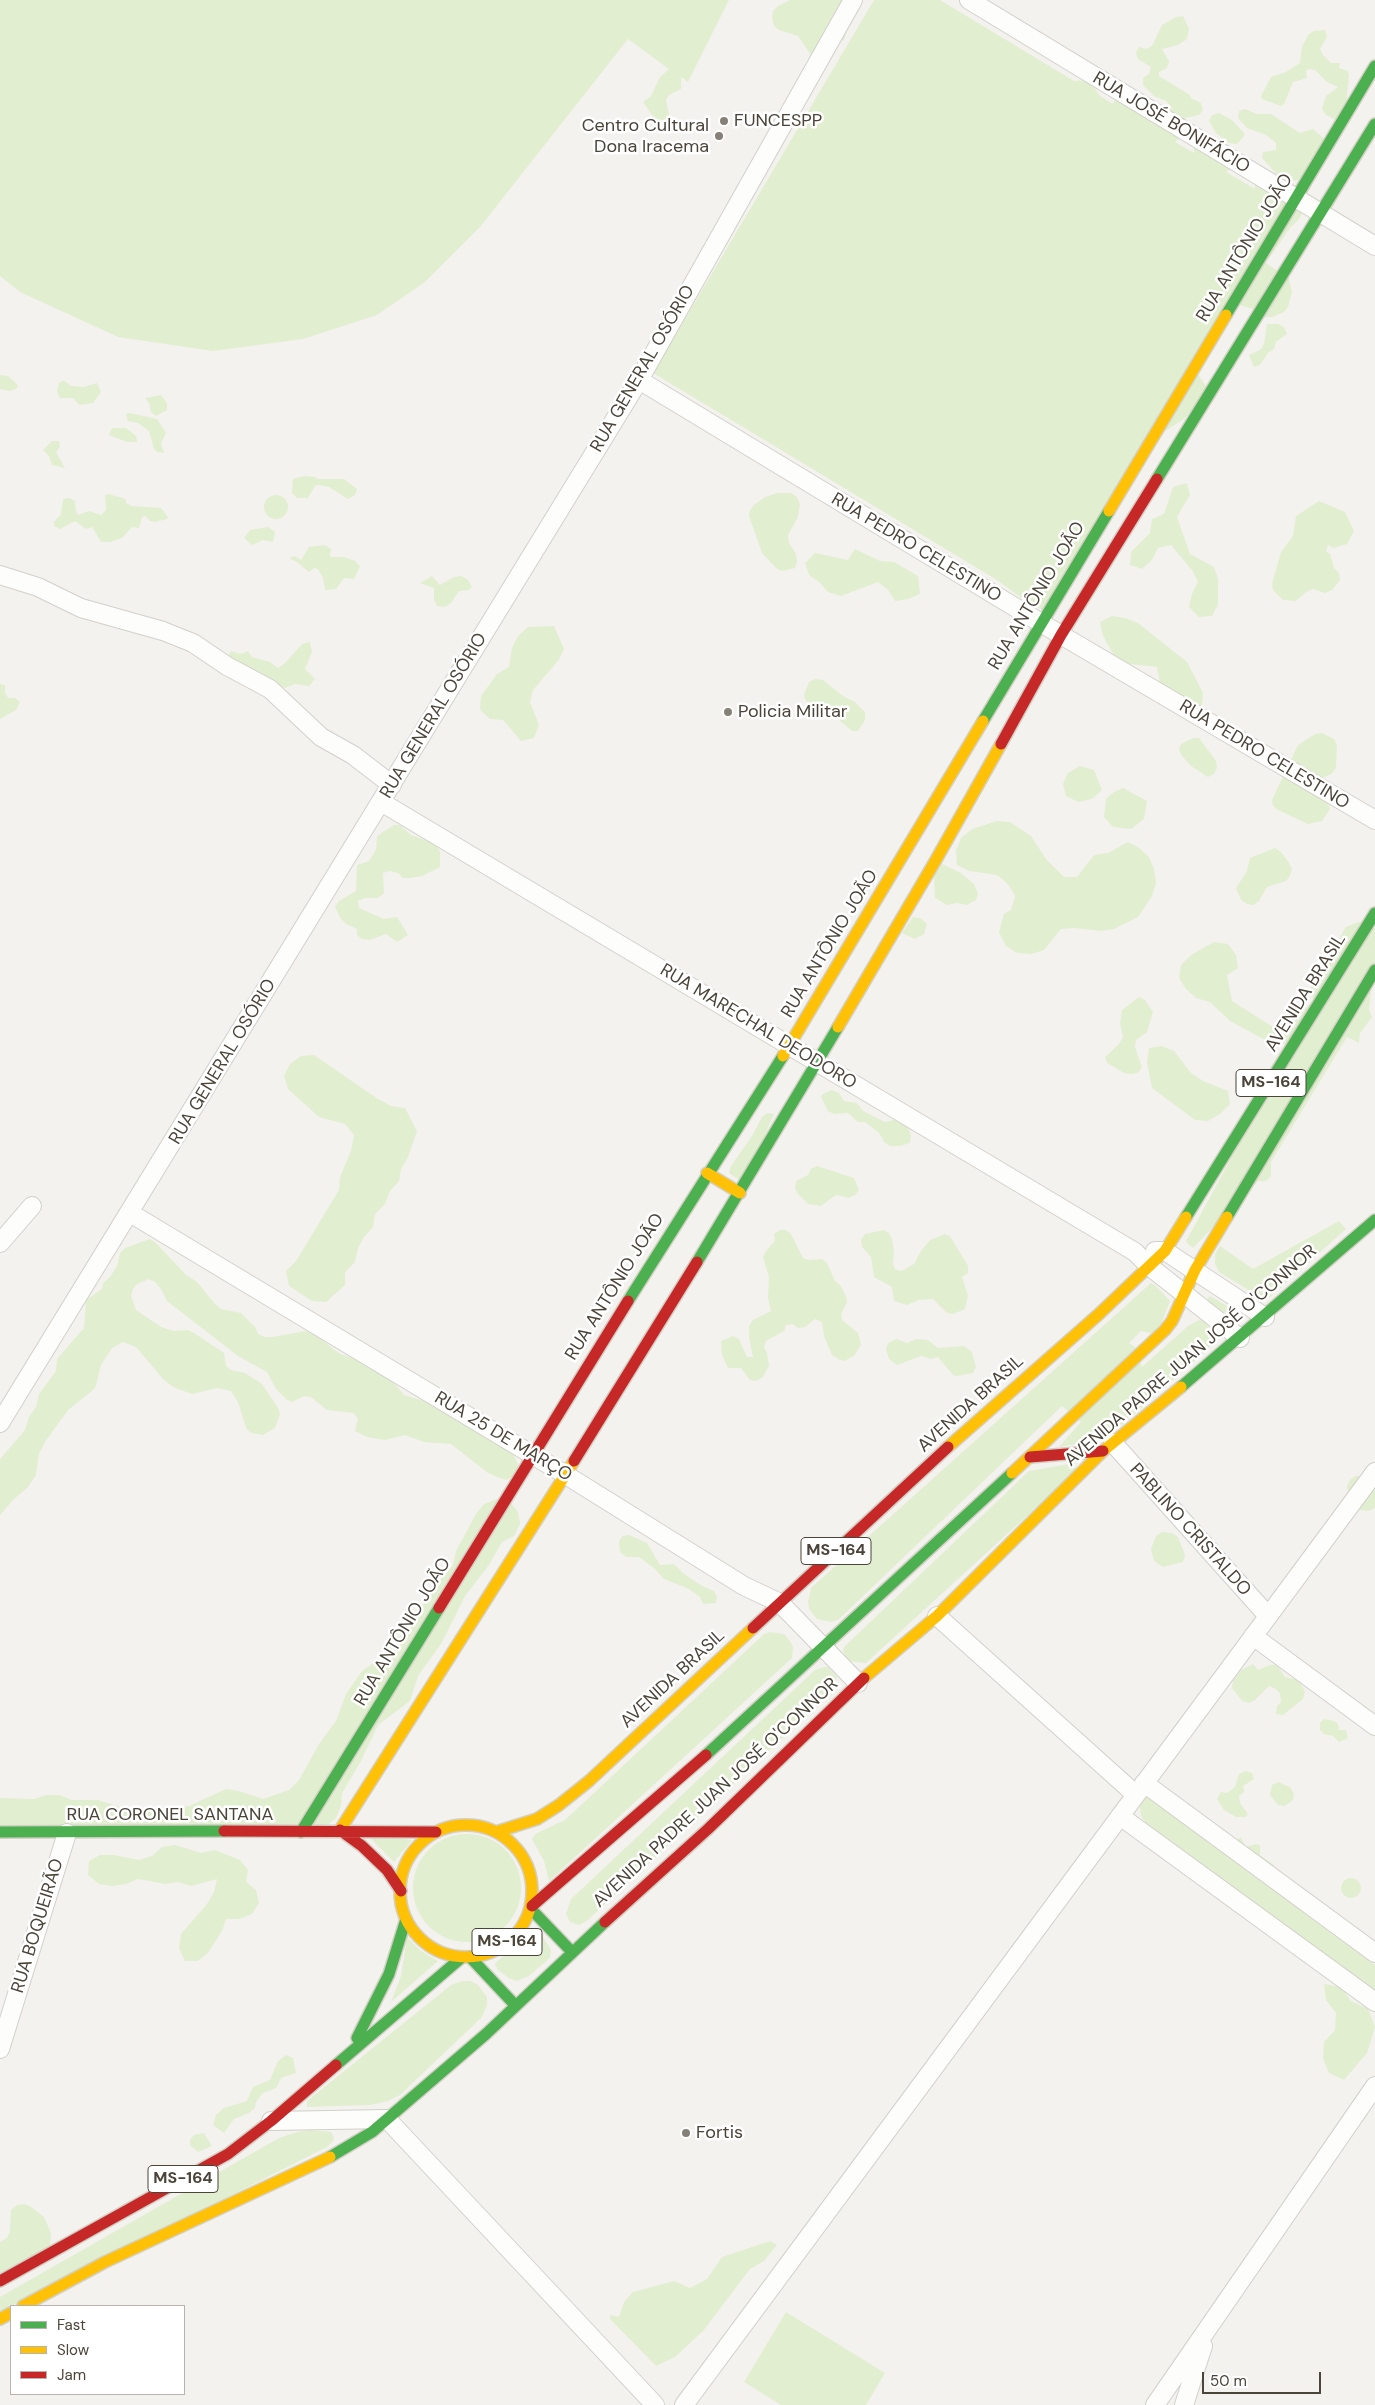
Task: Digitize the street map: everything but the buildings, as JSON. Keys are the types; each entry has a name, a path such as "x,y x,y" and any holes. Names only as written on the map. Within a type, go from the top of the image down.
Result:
{"main road":[{"name":"RUA ANTÔNIO JOÃO","path":"340,1830 566,1475 818,1063 923,851 1041,623 1375,66"},
{"name":"RUA ANTÔNIO JOÃO","path":"301,1832 707,1173 790,1044 923,851 1061,635 1375,124"},
{"name":"AVENIDA BRASIL","path":"496,1832 537,1819 559,1805 654,1722 961,1435 1099,1314 1165,1251 1375,914"},
{"name":"MS-164","path":"0,2281 228,2154 271,2121 349,2053 465,1957 495,1949 508,1942 525,1923 532,1908 640,1814 824,1648 1165,1330 1172,1321 1185,1295 1195,1270 1375,970"},
{"path":"707,1173 740,1193"},
{"name":"AVENIDA PADRE JUAN JOSÉ O'CONNOR","path":"25,2305 105,2262 341,2152 372,2132 486,2034 572,1952 708,1829 858,1683 937,1616 1108,1447 1265,1317 1375,1220"},
{"path":"1030,1457 1108,1447"},
{"name":"MS-164","path":"349,2053 375,2006 388,1974 406,1919 401,1881 407,1862 419,1845 436,1832 466,1825 496,1832"},
{"path":"340,1830 362,1846 387,1870 401,1891"},
{"name":"RUA CORONEL SANTANA","path":"0,1832 301,1832 340,1830 436,1832"},
{"path":"496,1832 514,1845 527,1864 533,1886 532,1908 572,1952"},
{"path":"406,1919 417,1936 432,1949 450,1957 465,1957 515,2005"}],"street":[{"name":"RUA GENERAL OSÓRIO","path":"0,1423 639,380 853,0"},
{"name":"RUA JOSÉ BONIFÁCIO","path":"968,0 1375,246"},
{"name":"RUA PEDRO CELESTINO","path":"639,380 1061,635 1375,820"},
{"path":"0,575 38,587 81,608 162,631 193,643 227,666 270,689 321,737 353,755 392,786"},
{"name":"RUA MARECHAL DEODORO","path":"381,802 790,1044 818,1063 1135,1252 1149,1266 1240,1338"},
{"path":"0,1242 32,1206"},
{"name":"RUA 25 DE MARÇO","path":"130,1213 566,1475 744,1586 780,1603 858,1683"},
{"path":"1135,1252 1165,1251 1265,1317"},
{"name":"PABLINO CRISTALDO","path":"1108,1447 1268,1616"},
{"path":"684,2405 1139,1788 1375,1472"},
{"path":"937,1616 1139,1788 1375,1953"},
{"path":"1253,1636 1375,1726"},
{"path":"1120,1816 1375,2002"},
{"name":"RUA BOQUEIRÃO","path":"0,2049 67,1832"},
{"path":"1155,2405 1375,2086"},
{"path":"271,2121 388,2119 655,2405"},
{"path":"1184,2405 1209,2327"}],"green space":[{"path":"0,0 729,0 688,82 681,77 681,89 669,95 666,100 670,120 666,125 659,125 643,102 651,96 660,77 669,69 628,39 480,227 425,282 377,315 303,339 213,351 118,337 20,292 0,276"},
{"path":"790,0 852,0 855,10 844,40 813,58 798,36 779,30 774,26 773,11"},
{"path":"874,0 940,0 1074,81 1089,80 1100,96 1113,104 1117,95 1173,109 1166,101 1154,96 1143,85 1143,78 1149,74 1151,67 1138,59 1136,53 1139,47 1146,49 1152,46 1162,25 1176,17 1183,16 1189,29 1187,39 1178,45 1162,49 1169,61 1167,68 1159,72 1159,76 1201,103 1203,110 1199,115 1185,118 1184,135 1175,142 1194,153 1193,143 1198,132 1208,134 1237,164 1226,172 1255,189 1255,185 1261,181 1305,205 1300,218 1290,228 1266,263 1289,279 1292,292 1288,307 1284,312 1272,317 1265,317 1253,309 1239,305 1198,374 1209,391 1184,419 1165,431 1045,611 1031,605 997,580 653,373"},
{"path":"1325,30 1327,37 1320,49 1323,55 1331,63 1340,63 1339,68 1348,71 1344,124 1326,115 1322,109 1326,96 1338,87 1327,82 1315,70 1309,69 1306,71 1307,78 1293,82 1284,104 1281,106 1262,99 1261,96 1271,77 1286,72 1300,63 1302,46 1309,34 1314,31"},
{"path":"1245,109 1257,114 1271,114 1300,133 1313,129 1329,143 1298,180 1284,182 1262,158 1263,152 1276,150 1276,143 1266,135 1247,128 1238,118 1239,111"},
{"path":"1219,113 1232,120 1244,133 1244,136 1237,144 1229,143 1216,133 1209,121 1212,115"},
{"path":"1267,324 1278,324 1284,327 1287,334 1276,342 1274,349 1268,353 1260,365 1254,367 1249,355 1260,350 1264,344"},
{"path":"0,375 8,376 16,383 18,386 16,389 10,391 0,389"},
{"path":"62,381 71,386 84,387 97,383 101,392 93,403 79,405 73,398 60,398 57,392 59,383"},
{"path":"161,395 167,403 167,410 156,416 151,412 149,403 145,398"},
{"path":"130,413 157,419 166,433 161,443 164,453 157,452 154,449 149,431 138,423 128,421 126,414"},
{"path":"112,428 126,428 136,436 137,442 127,442 109,435"},
{"path":"52,441 59,441 60,447 56,452 65,468 52,465 49,456 43,450"},
{"path":"304,476 316,477 317,479 344,479 357,489 355,495 348,499 329,487 318,485 315,486 308,498 297,498 292,493 293,479"},
{"path":"1187,483 1190,495 1177,517 1190,554 1214,567 1218,579 1218,605 1212,616 1199,617 1189,607 1192,594 1198,582 1192,570 1171,545 1158,548 1152,560 1142,569 1130,565 1131,552 1150,533 1152,519 1164,514 1173,487"},
{"path":"777,493 791,493 797,497 800,504 798,517 788,535 789,543 796,554 797,562 795,568 782,571 776,568 762,553 749,516 750,510 754,505 765,497"},
{"path":"105,495 123,498 126,500 126,503 132,506 161,508 168,517 167,519 155,522 150,521 145,516 142,517 139,528 132,527 122,538 110,542 101,542 92,527 86,529 75,521 60,529 54,526 54,522 61,514 63,499 69,498 75,501 78,515 89,511 101,515 106,510"},
{"path":"276,495 285,498 288,507 285,516 276,519 267,516 264,507 267,498"},
{"path":"1319,501 1345,512 1354,531 1347,544 1334,548 1328,545 1326,551 1330,554 1334,568 1339,573 1340,580 1332,590 1325,593 1313,589 1306,592 1296,601 1283,600 1273,590 1272,584 1281,552 1293,536 1296,516"},
{"path":"268,527 275,532 273,542 263,540 252,545 244,538 250,530"},
{"path":"325,545 331,549 330,557 344,557 355,561 360,566 354,579 344,578 336,589 325,590 323,578 318,569 314,568 309,572 289,558 295,556 301,560 309,547"},
{"path":"855,549 880,561 894,562 918,576 920,594 908,599 895,601 888,590 878,582 841,596 828,592 809,575 805,563 815,553 848,560"},
{"path":"432,576 440,585 454,577 461,576 468,580 472,587 469,590 459,591 451,603 445,607 437,606 434,600 434,588 420,583"},
{"path":"1112,616 1138,623 1187,662 1203,693 1202,705 1194,711 1167,697 1160,683 1157,667 1130,664 1116,659 1103,636 1100,622"},
{"path":"554,626 564,649 558,661 533,690 530,702 539,725 534,738 521,741 503,720 490,719 480,710 481,696 497,674 509,667 512,648 518,636 528,627"},
{"path":"310,642 312,652 305,669 315,679 309,686 295,684 285,688 261,673 228,657 231,651 241,654 248,651 252,657 270,662 278,668 302,644"},
{"path":"815,679 823,680 843,696 855,702 865,712 865,720 858,731 852,731 832,714 806,701 804,695 809,682"},
{"path":"0,684 5,685 5,693 8,698 15,698 20,702 16,710 0,719"},
{"path":"1322,733 1334,739 1337,745 1336,768 1331,774 1320,779 1330,809 1322,821 1308,824 1278,810 1273,806 1272,800 1298,745 1315,734"},
{"path":"1193,738 1199,738 1216,761 1217,768 1214,774 1208,777 1191,766 1179,750 1181,744"},
{"path":"1080,766 1094,770 1102,790 1092,799 1078,802 1066,796 1063,784 1068,773"},
{"path":"1123,788 1147,801 1144,819 1131,829 1113,827 1104,817 1106,799 1114,792"},
{"path":"997,821 1010,822 1031,836 1046,859 1064,877 1077,877 1094,855 1108,853 1128,842 1139,848 1149,857 1154,869 1156,883 1152,896 1138,917 1114,929 1101,931 1074,928 1061,929 1044,950 1031,954 1017,953 1006,946 999,932 1004,914 1011,910 1015,896 1008,884 997,875 969,871 957,865 956,851 961,838 972,829"},
{"path":"394,825 400,825 411,835 437,846 440,852 440,867 422,876 409,878 403,878 398,873 390,871 383,873 384,893 378,898 365,898 358,901 359,908 384,919 397,917 408,935 397,942 386,934 369,940 362,939 357,935 357,929 346,924 341,919 335,907 339,901 356,891 357,865 369,861 376,850 377,836"},
{"path":"1275,848 1281,852 1289,863 1292,869 1290,876 1286,881 1267,887 1259,901 1253,905 1247,904 1241,900 1236,888 1247,871 1250,858"},
{"path":"942,864 961,873 974,884 978,894 976,900 967,905 957,903 947,905 935,898 934,876"},
{"path":"913,917 920,918 927,924 924,934 915,939 902,933"},
{"path":"1358,922 1375,928 1375,958 1369,1009 1372,1017 1360,1033 1359,1043 1347,1037 1271,1162 1271,1176 1266,1181 1258,1181 1193,1248 1186,1241 1293,1045 1267,1041 1230,1021 1210,1002 1196,998 1186,989 1179,978 1181,965 1191,955 1214,942 1228,944 1236,955 1238,968 1227,975 1232,1001 1276,1029 1289,1027 1313,1000 1311,987 1346,927"},
{"path":"1139,997 1145,1000 1153,1012 1147,1032 1136,1040 1135,1047 1142,1067 1138,1073 1124,1073 1107,1063 1105,1057 1119,1044 1123,1037 1120,1024 1122,1010"},
{"path":"1162,1046 1174,1051 1191,1073 1203,1081 1228,1091 1230,1104 1220,1114 1208,1121 1195,1120 1152,1088 1147,1063 1149,1048"},
{"path":"314,1055 378,1099 391,1106 405,1108 417,1131 408,1157 401,1169 399,1181 390,1191 385,1204 375,1214 373,1227 364,1237 358,1248 355,1262 345,1272 345,1285 326,1302 312,1301 289,1286 286,1271 296,1261 339,1190 340,1177 351,1151 354,1135 345,1124 319,1117 288,1089 284,1076 290,1064 301,1056"},
{"path":"832,1090 839,1093 844,1101 857,1103 863,1111 885,1122 898,1119 907,1124 911,1136 910,1143 890,1146 884,1142 879,1133 865,1122 858,1122 848,1113 834,1114 828,1111 821,1097"},
{"path":"767,1113 774,1114 744,1183 729,1173 731,1166 752,1136 762,1117"},
{"path":"817,1166 854,1178 859,1190 849,1198 836,1195 821,1206 808,1204 798,1194 795,1188 796,1181 808,1175 811,1169"},
{"path":"1339,1221 1346,1229 1269,1298 1260,1297 1219,1272 1215,1264 1215,1254 1220,1246 1253,1269"},
{"path":"780,1230 786,1230 791,1234 803,1258 809,1260 822,1259 827,1263 835,1281 840,1285 846,1296 847,1302 841,1314 842,1320 858,1333 861,1345 854,1356 844,1361 832,1355 824,1336 822,1322 815,1319 805,1327 798,1328 792,1324 786,1325 784,1331 766,1341 764,1347 769,1366 763,1377 756,1381 750,1380 741,1368 728,1368 722,1355 721,1341 733,1336 739,1339 747,1357 753,1357 749,1326 753,1320 771,1311 768,1298 769,1277 763,1257 775,1241 774,1234"},
{"path":"884,1230 889,1233 892,1239 893,1265 896,1270 902,1271 914,1264 930,1240 945,1234 950,1236 968,1266 968,1273 962,1277 968,1296 965,1309 953,1314 947,1313 933,1299 919,1300 907,1305 894,1301 892,1287 874,1277 871,1257 862,1247 861,1240 865,1234"},
{"path":"150,1239 186,1275 197,1282 215,1304 221,1309 241,1313 255,1327 258,1334 272,1337 306,1331 313,1333 340,1354 373,1365 390,1378 404,1395 430,1403 512,1452 521,1470 507,1480 500,1478 488,1473 451,1444 424,1442 405,1435 385,1440 367,1437 355,1431 358,1418 353,1413 327,1410 311,1397 304,1396 292,1402 286,1399 276,1389 267,1372 238,1356 167,1301 161,1289 155,1282 149,1279 137,1284 133,1289 131,1296 136,1310 161,1327 174,1331 188,1330 194,1333 224,1353 226,1366 231,1370 245,1373 262,1384 280,1414 275,1428 263,1435 251,1433 246,1428 238,1402 231,1391 217,1388 192,1394 173,1387 163,1379 136,1347 123,1342 112,1348 101,1365 96,1386 68,1410 45,1442 39,1454 36,1475 28,1487 0,1515 0,1459 25,1430 29,1417 36,1407 39,1394 56,1371 57,1359 84,1328 86,1300 102,1289 103,1283 110,1277 117,1266 120,1253 125,1248"},
{"path":"1151,1283 1170,1301 1157,1335 1141,1331 1129,1343 1135,1347 1142,1367 1188,1326 1199,1320 1204,1321 1214,1333 1211,1345 1207,1350 1106,1439 1059,1447 1081,1422 1062,1406 838,1620 831,1622 817,1619 809,1609 808,1602 811,1588"},
{"path":"1210,1296 1236,1311 1236,1316 1232,1318 1208,1302 1207,1299"},
{"path":"897,1339 907,1343 916,1339 928,1340 938,1348 964,1346 972,1352 976,1367 973,1373 957,1376 953,1375 938,1357 931,1359 921,1356 897,1365 889,1359 886,1349 888,1343"},
{"path":"1075,1463 1075,1472 866,1663 848,1661 843,1651 844,1647 1029,1471"},
{"path":"1375,1475 1375,1508 1368,1511 1360,1510 1350,1500 1347,1486 1355,1476"},
{"path":"497,1499 510,1502 518,1512 520,1524 514,1536 502,1542 489,1565 465,1596 441,1644 418,1676 410,1701 378,1725 361,1761 342,1793 341,1806 336,1818 325,1827 0,1827 0,1798 34,1799 46,1795 59,1795 72,1800 98,1800 123,1808 148,1810 189,1806 226,1789 263,1799 289,1790 299,1780 319,1744 336,1721 346,1694 362,1671 378,1660 384,1648 406,1631 415,1621 427,1596 453,1565 456,1551 476,1514 484,1504"},
{"path":"1162,1532 1172,1533 1178,1537 1185,1555 1183,1562 1163,1567 1154,1561 1151,1549 1156,1536"},
{"path":"629,1535 647,1543 660,1565 674,1564 683,1573 702,1586 714,1591 717,1597 716,1603 703,1604 700,1597 689,1589 664,1579 655,1569 639,1557 626,1557 620,1552 619,1541 623,1536"},
{"path":"770,1632 784,1634 790,1641 793,1647 792,1658 549,1881 544,1861 532,1839 535,1834 565,1820 764,1634"},
{"path":"1253,1664 1258,1670 1270,1665 1277,1665 1285,1677 1299,1680 1305,1692 1303,1699 1283,1715 1276,1714 1277,1706 1281,1702 1280,1694 1276,1689 1269,1686 1255,1700 1249,1703 1242,1701 1232,1688 1233,1681 1241,1670"},
{"path":"828,1667 837,1677 834,1690 588,1920 579,1925 570,1922 566,1914 571,1899 815,1670"},
{"path":"1324,1719 1334,1721 1338,1724 1339,1730 1346,1730 1348,1738 1339,1742 1333,1736 1324,1734 1320,1730 1320,1723"},
{"path":"1246,1771 1252,1773 1254,1779 1243,1786 1244,1792 1239,1796 1240,1803 1248,1814 1246,1817 1236,1817 1224,1810 1217,1799 1221,1792 1227,1793 1235,1787 1239,1774"},
{"path":"1278,1782 1290,1787 1294,1794 1293,1800 1285,1806 1278,1805 1270,1795 1272,1785"},
{"path":"1155,1796 1227,1844 1240,1866 1269,1887 1290,1897 1302,1907 1305,1914 1375,1965 1375,1991 1345,1969 1295,1943 1292,1930 1268,1912 1246,1907 1229,1884 1163,1835 1151,1830 1141,1816 1139,1799"},
{"path":"366,1834 412,1840 394,1862"},
{"path":"467,1834 477,1835 497,1843 505,1850 512,1858 520,1878 520,1898 512,1918 505,1926 497,1933 477,1941 467,1942 457,1941 437,1933 429,1926 422,1918 414,1898 413,1888 414,1878 422,1858 429,1850 437,1843 457,1835"},
{"path":"1241,1837 1245,1847 1257,1844 1260,1846 1260,1855 1274,1865 1272,1870 1236,1841"},
{"path":"175,1845 201,1853 215,1850 240,1860 248,1870 246,1882 256,1890 259,1903 252,1914 239,1919 226,1919 222,1931 208,1953 198,1961 185,1961 179,1948 181,1934 207,1904 214,1892 217,1879 191,1886 178,1882 165,1884 138,1879 126,1884 112,1886 99,1884 88,1875 89,1861 100,1855 114,1855 139,1860 152,1856 162,1847"},
{"path":"1351,1878 1358,1881 1361,1888 1358,1895 1351,1898 1344,1895 1341,1888 1344,1881"},
{"path":"536,1932 540,1932 551,1950 550,1958 529,1976 517,1981 499,1971 495,1965 496,1962"},
{"path":"407,1937 421,1951 438,1961 391,2002 401,1976"},
{"path":"462,1981 470,1981 478,1985 487,1997 487,2005 482,2017 400,2095 388,2101 370,2105 307,2107 307,2101 451,1985"},
{"path":"1324,1984 1341,1987 1351,2001 1368,2009 1375,2027 1367,2053 1344,2080 1329,2073 1323,2058 1324,2042 1335,2030 1336,2013 1326,2000"},
{"path":"286,2055 293,2058 296,2073 281,2078 276,2088 263,2093 256,2102 255,2108 249,2113 234,2119 224,2133 213,2125 216,2115 224,2108 247,2101 253,2087 270,2080 278,2061"},
{"path":"310,2130 331,2132 334,2138 327,2147 14,2305 10,2305 10,2307 0,2312 0,2297 279,2138"},
{"path":"204,2133 212,2146 198,2152 190,2145 190,2140 194,2135"},
{"path":"24,2204 30,2206 44,2217 51,2233 50,2247 0,2283 0,2242 7,2238 10,2231 11,2210 17,2205"},
{"path":"770,2241 777,2245 764,2261 750,2269 703,2331 675,2357 656,2366 610,2319 610,2315 619,2317 624,2302 633,2292 674,2281 690,2288 707,2279 722,2257"},
{"path":"786,2312 885,2373 866,2405 781,2405 744,2382"}],"traffic: fast":[{"path":"1226,315 1375,66"},
{"path":"1157,479 1375,124"},
{"path":"983,721 1109,511"},
{"path":"1186,1217 1375,913"},
{"path":"1227,1217 1375,970"},
{"path":"697,1262 838,1027"},
{"path":"628,1301 783,1056"},
{"path":"1181,1387 1375,1220"},
{"path":"706,1755 1012,1473"},
{"path":"301,1832 439,1608"},
{"path":"0,1832 224,1831"},
{"path":"531,1909 572,1952"},
{"path":"357,2038 389,1974 406,1919"},
{"path":"330,2157 372,2132 486,2034 605,1922"},
{"path":"470,1957 515,2005"},
{"path":"336,2065 461,1958"}],"traffic: slow":[{"path":"1109,511 1226,315"},
{"path":"783,1056 983,721"},
{"path":"838,1027 1001,744"},
{"path":"707,1173 740,1193"},
{"path":"948,1447 1099,1314 1165,1251 1186,1217"},
{"path":"1012,1473 1165,1330 1172,1321 1195,1270 1227,1217"},
{"path":"864,1678 937,1616 1103,1451 1181,1387"},
{"path":"340,1830 574,1461"},
{"path":"496,1832 537,1819 559,1805 589,1781 753,1628"},
{"path":"466,1825 479,1826 491,1830 513,1844 527,1866 531,1878 532,1891 531,1904 527,1916 513,1938 491,1952 479,1956 466,1957 453,1956 441,1952 419,1938 405,1916 401,1904 400,1891 401,1878 405,1866 419,1844 441,1830 453,1826 466,1825"},
{"path":"25,2305 105,2262 330,2157"},
{"path":"0,2319 10,2314"}],"traffic: jam":[{"path":"1001,744 1061,635 1157,479"},
{"path":"574,1461 697,1262"},
{"path":"439,1608 628,1301"},
{"path":"753,1628 948,1447"},
{"path":"1030,1457 1103,1451"},
{"path":"605,1922 708,1829 864,1678"},
{"path":"532,1906 706,1755"},
{"path":"340,1830 362,1846 387,1870 401,1891"},
{"path":"224,1831 436,1832"},
{"path":"0,2281 228,2154 271,2121 336,2065"}],"place":[{"name":"FUNCESPP","path":"724,121"},
{"name":"Centro Cultural Dona Iracema","path":"719,136"},
{"name":"Policia Militar","path":"728,712"},
{"name":"Fortis","path":"686,2133"}]}
